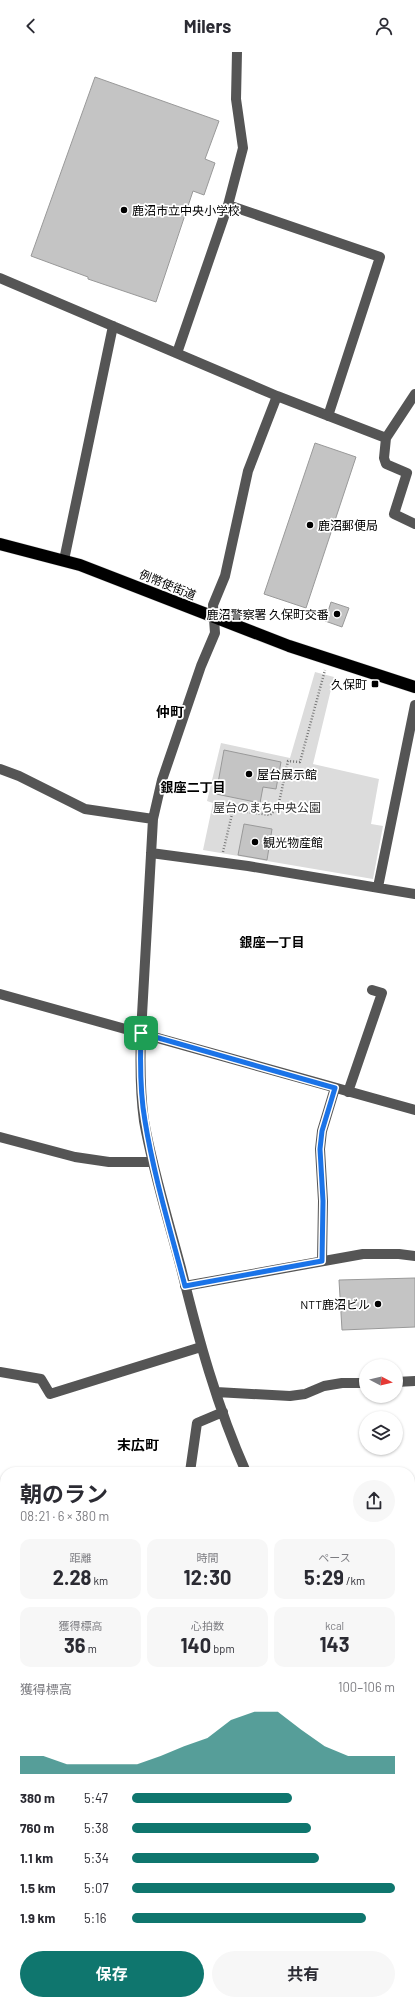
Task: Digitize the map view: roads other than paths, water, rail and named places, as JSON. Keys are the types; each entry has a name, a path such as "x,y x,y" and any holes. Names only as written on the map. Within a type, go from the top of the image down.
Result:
{"highway":[{"name":"例幣使街道","path":"0,545 64,560 328,660 415,687"}],"street":[{"path":"177,353 228,204 243,148 236,99 237,52"},
{"path":"228,204 380,257 328,416"},
{"path":"0,278 277,396 386,438"},
{"path":"64,560 113,326"},
{"path":"415,394 386,438 384,458 386,464 407,472 394,514 415,524"},
{"path":"244,1467 223,1412 201,1347 153,1162 144,1120 140,1067 141,1033 153,819 162,780 201,666 215,633 213,604 225,576 248,471 277,396"},
{"path":"378,887 415,705"},
{"path":"0,769 19,776 85,810 153,819"},
{"path":"151,853 378,887 415,894"},
{"path":"348,1092 382,993 372,990"},
{"path":"0,994 415,1110"},
{"path":"322,1261 323,1201 320,1149 322,1131 335,1088"},
{"path":"0,1137 75,1157 109,1162 153,1162"},
{"path":"185,1286 363,1254 399,1254 415,1256"},
{"path":"0,1372 41,1378 50,1394 201,1347"},
{"path":"403,1382 415,1381"},
{"path":"216,1392 290,1396 305,1394 324,1386 342,1383 359,1383"},
{"path":"191,1467 197,1423 223,1412"}],"place":[{"name":"鹿沼市立中央小学校","path":"124,210"},
{"name":"鹿沼郵便局","path":"310,525"},
{"name":"鹿沼警察署 久保町交番","path":"337,614"},
{"name":"久保町","path":"375,684"},
{"name":"屋台展示館","path":"249,774"},
{"name":"観光物産館","path":"255,842"},
{"name":"NTT鹿沼ビル","path":"378,1304"}],"district":[{"name":"仲町","path":"170,711"},
{"name":"銀座二丁目","path":"193,787"},
{"name":"銀座一丁目","path":"272,942"},
{"name":"末広町","path":"138,1444"}],"park label":[{"name":"屋台のまち中央公園","path":"267,807"}]}
